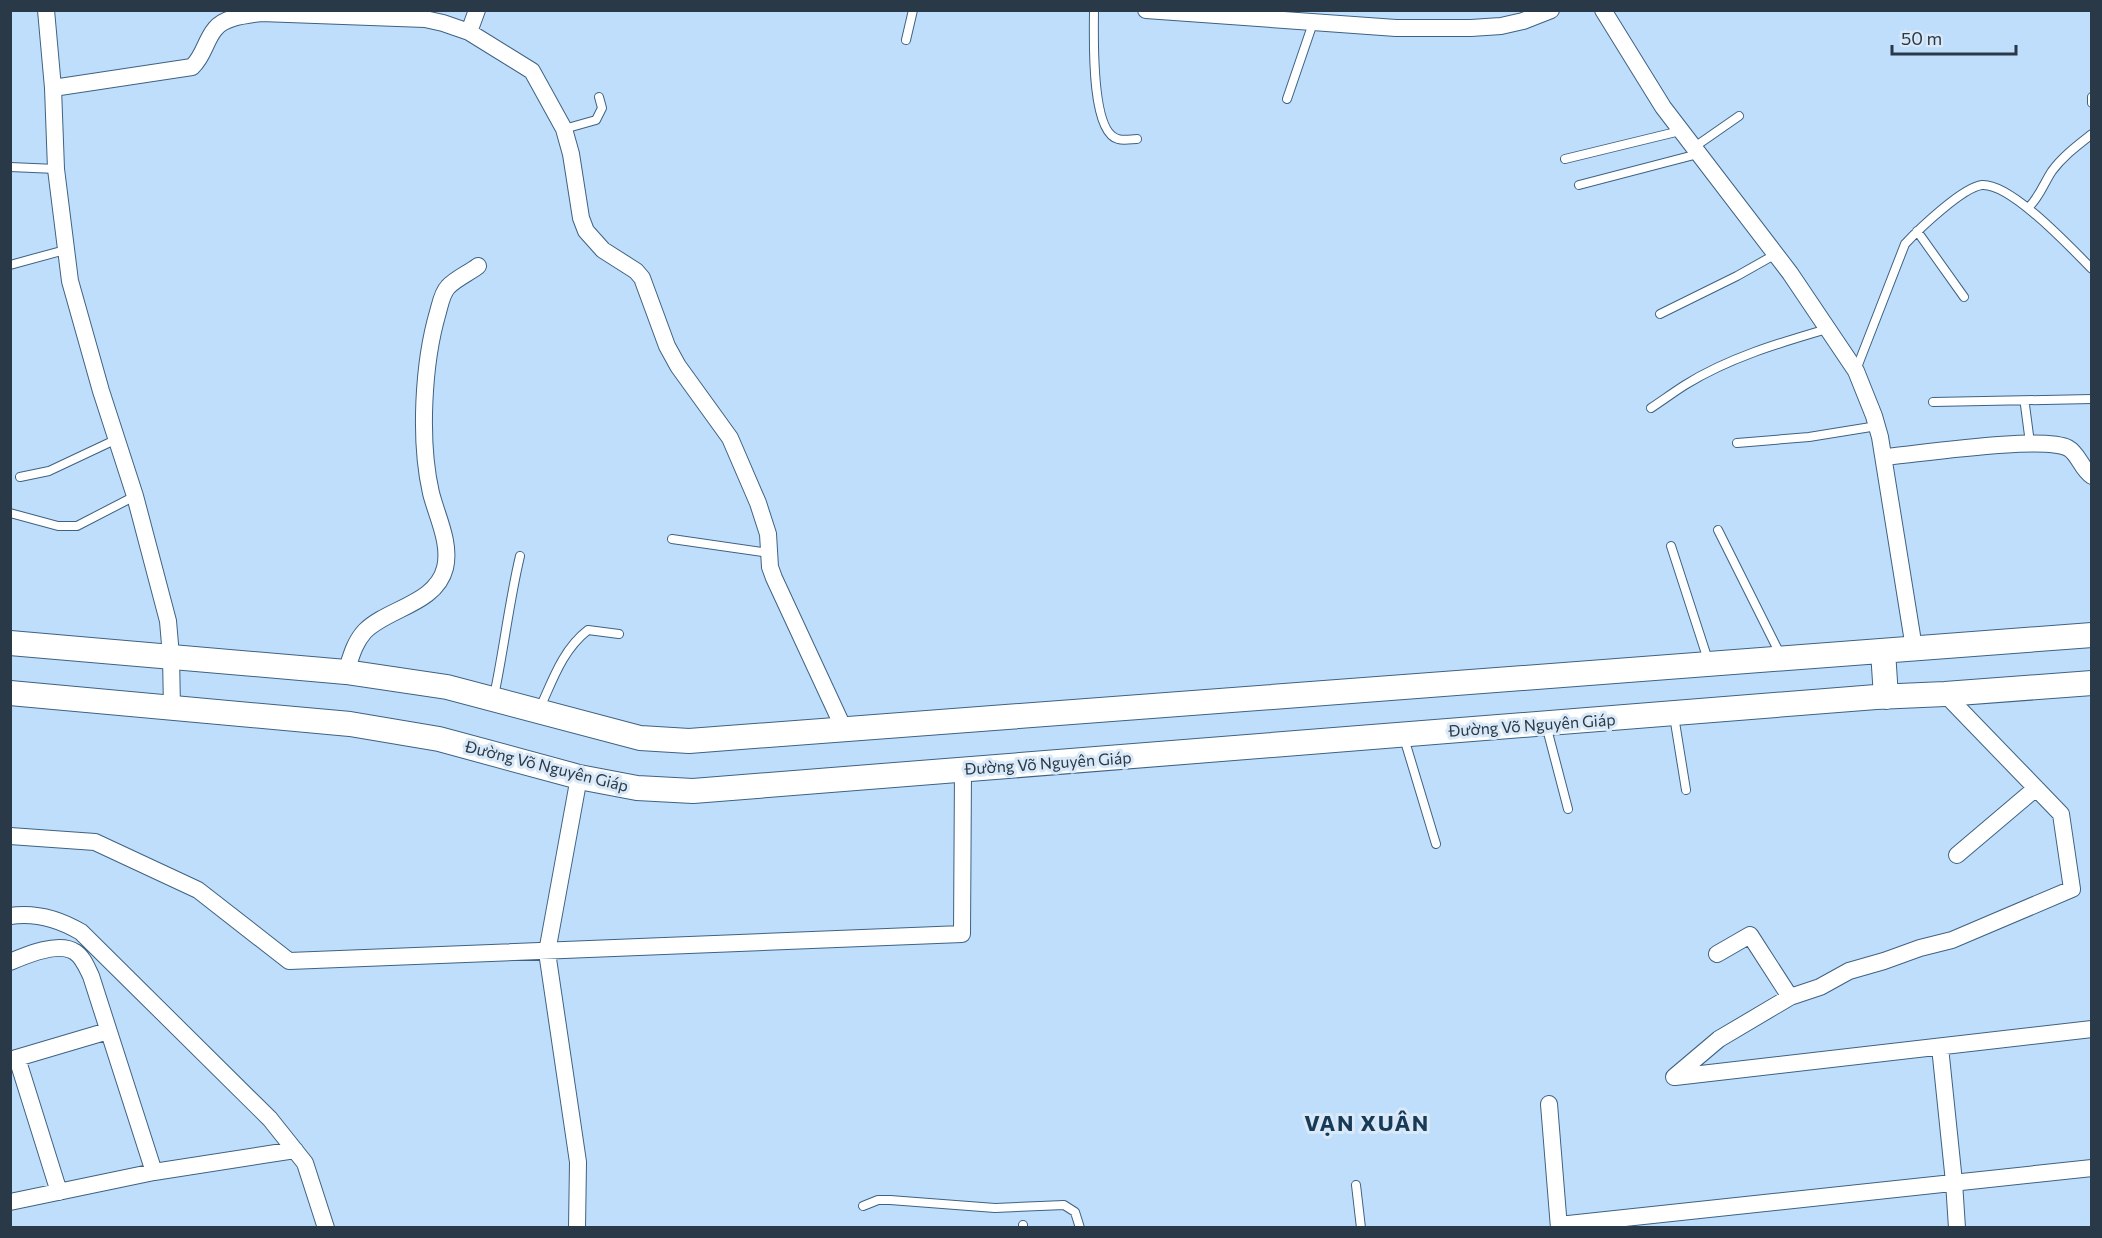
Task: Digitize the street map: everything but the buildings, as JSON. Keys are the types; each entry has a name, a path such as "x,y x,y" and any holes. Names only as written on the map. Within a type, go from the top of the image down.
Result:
{"main road":[{"path":"10,643 346,672 447,687 640,738 689,741 2091,635"},
{"path":"1882,651 1886,697"},
{"name":"Đường Võ Nguyên Giáp","path":"10,693 350,724 439,739 579,777 637,788 693,791 1886,697 2091,683"}],"street":[{"path":"46,10 53,88 56,170 70,280 135,496 168,621 172,709"},
{"path":"469,32 477,10"},
{"path":"1146,10 1315,19 1396,28 1471,28 1512,24 1551,10"},
{"path":"1603,10 1680,131 1776,254 1856,371 1877,426 1884,457 1914,648"},
{"path":"53,88 192,67 203,54 215,28 224,22 261,13 400,14 434,21 469,32 532,71 564,129 571,153 581,218 586,231 603,250 636,271 642,278 667,346 678,366 730,438 758,503 768,534 770,567 774,578 844,729"},
{"path":"346,672 354,647 364,632 378,620 423,598 439,581 445,569 446,552 431,492 426,458 424,415 431,335 447,288 478,267"},
{"path":"1884,457 2042,443 2067,448 2074,453 2091,476"},
{"path":"1945,694 2061,814 2072,889 1952,940 1850,970 1820,987 1790,997 1719,1040 1674,1077 2091,1029"},
{"path":"10,836 94,842 198,890 289,961 962,934 963,770"},
{"path":"577,1227 578,1162 547,952 579,777"},
{"path":"1957,855 2036,788"},
{"path":"10,916 39,915 63,921 81,932 263,1111 305,1163 326,1227"},
{"path":"1717,954 1750,935 1790,997"},
{"path":"10,962 44,950 66,949 75,952 83,960 91,976 154,1172"},
{"path":"59,1192 14,1059 108,1031"},
{"path":"1940,1047 1957,1227"},
{"path":"1549,1104 1559,1226 2091,1168"},
{"path":"10,1202 154,1172 295,1150"}],"lane":[{"path":"906,40 913,10"},
{"path":"1094,10 1095,82 1103,119 1108,132 1118,139 1137,139"},
{"path":"1287,99 1315,19"},
{"path":"564,129 596,120 602,108 599,97"},
{"path":"2091,97 2091,103"},
{"path":"1579,185 1695,151 1739,116"},
{"path":"1565,159 1680,131"},
{"path":"2029,207 2037,199 2051,172 2091,134"},
{"path":"10,167 56,170"},
{"path":"1856,371 1905,244 1917,231 1960,196 1978,186 1993,187 2029,207 2091,268"},
{"path":"1917,231 1964,297"},
{"path":"10,265 65,249"},
{"path":"1660,315 1776,254"},
{"path":"1651,408 1687,384 1720,367 1771,345 1827,329"},
{"path":"1933,402 2091,399"},
{"path":"2025,405 2030,443"},
{"path":"1737,443 1809,437 1877,426"},
{"path":"20,477 49,471 117,439"},
{"path":"10,513 58,526 77,526 135,496"},
{"path":"1718,530 1782,658"},
{"path":"672,539 769,553"},
{"path":"1671,546 1710,664"},
{"path":"494,699 503,656 509,603 520,556"},
{"path":"539,711 565,654 574,641 588,630 619,634"},
{"path":"1673,714 1686,790"},
{"path":"1546,724 1568,809"},
{"path":"1403,735 1436,844"},
{"path":"1356,1185 1361,1227"},
{"path":"863,1206 878,1200 961,1207 1023,1209 1064,1205 1075,1212 1080,1227"}],"district":[{"name":"VẠN XUÂN","path":"1367,1123"}]}
